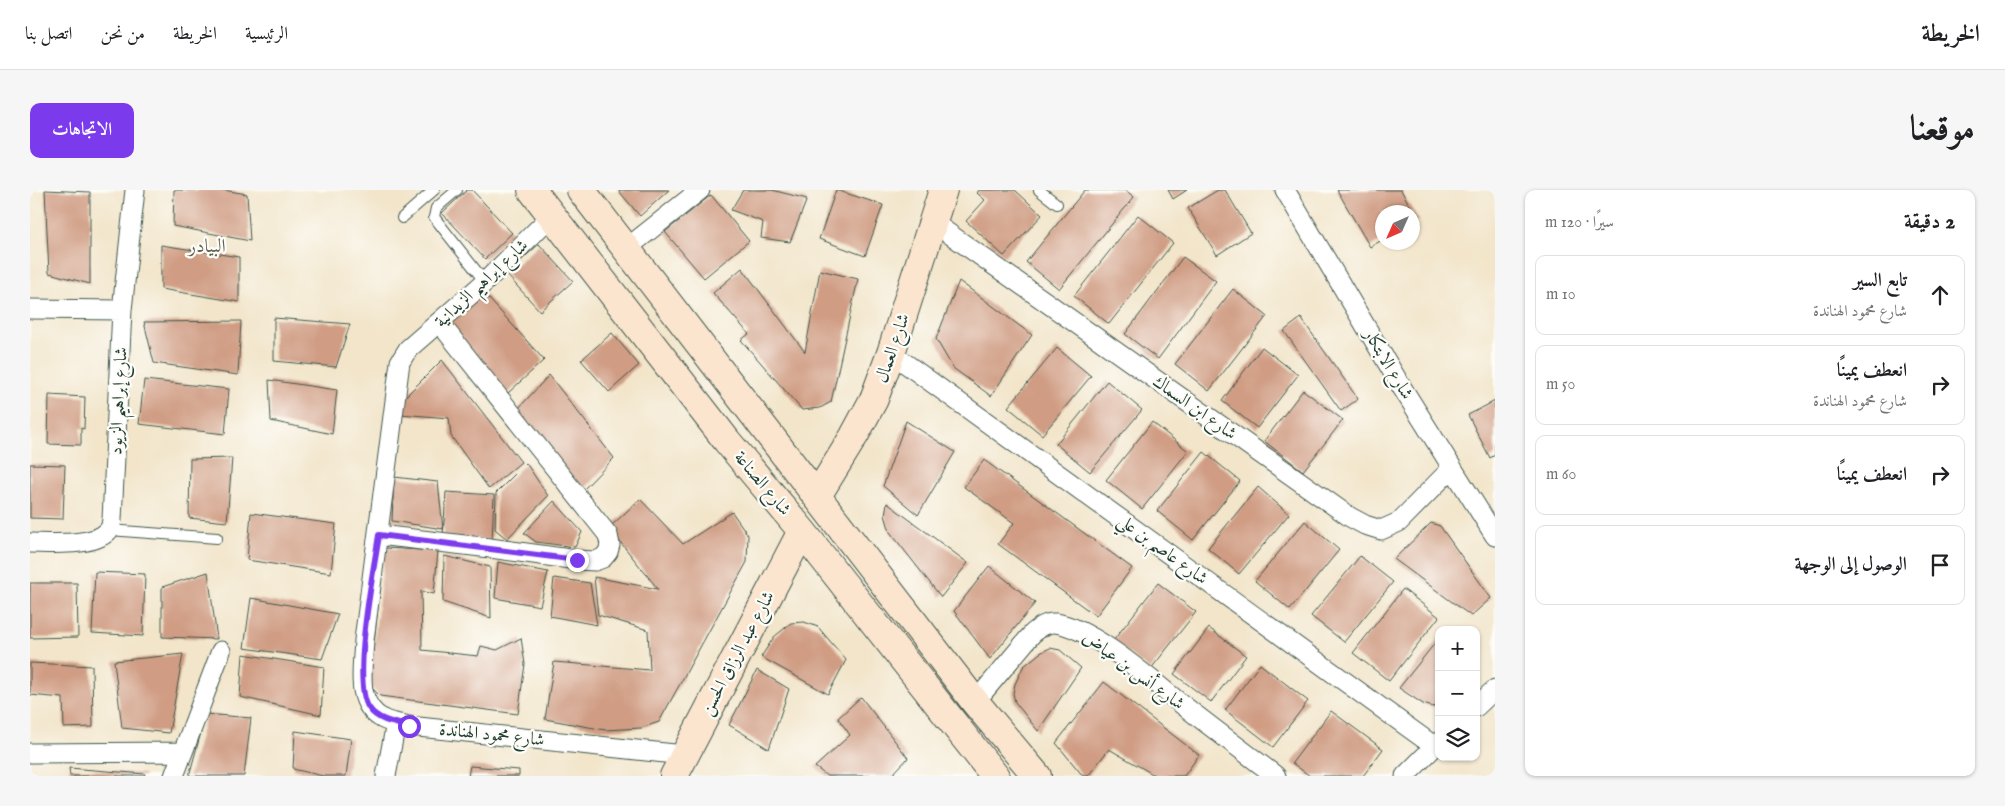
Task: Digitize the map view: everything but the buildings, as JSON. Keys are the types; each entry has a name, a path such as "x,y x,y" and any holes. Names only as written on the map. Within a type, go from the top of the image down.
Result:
{"main road":[{"name":"شارع الصناعة","path":"532,190 727,441 802,531 995,776"},
{"name":"شارع الصناعة","path":"580,190 975,702 1037,776"},
{"name":"شارع العمال","path":"817,496 854,436 874,399 934,223 943,190"},
{"name":"شارع عبد الرزاق الحسن","path":"679,766 802,531"}],"street":[{"name":"شارع إبراهيم الزيود","path":"109,530 112,520 122,310 135,190"},
{"path":"626,248 700,190"},
{"name":"شارع الابتكار","path":"1285,190 1495,536"},
{"name":"شارع إبراهيم الزيدانية","path":"408,349 485,282 552,215"},
{"name":"شارع ابن السماك","path":"934,223 1350,517 1365,525 1382,530 1398,522 1452,468"},
{"path":"30,309 122,310"},
{"path":"379,535 595,561 603,558 608,552 610,545 608,535 439,322"},
{"name":"شارع محمود الهناندة","path":"408,349 400,362 398,374 379,535 364,640 362,683 364,698 369,708 383,720 396,723 679,766"},
{"name":"شارع عاصم بن علي","path":"891,353 1435,743"},
{"path":"30,543 89,540 100,537 109,530"},
{"name":"شارع أنس بن عياض","path":"975,702 1032,634 1041,626 1053,622 1064,624 1078,629 1120,656 1276,776"},
{"path":"174,776 221,651"},
{"path":"1480,703 1495,690"},
{"path":"386,776 396,723"},
{"path":"1405,776 1435,745"},
{"path":"30,753 183,752"}],"lane":[{"path":"402,218 434,190"},
{"path":"457,190 436,208 434,218 485,282"},
{"path":"1039,190 1057,204"},
{"path":"109,530 217,538"}],"district":[{"name":"البيادر","path":"207,245"}],"route":[{"path":"409,726 383,720 369,708 364,698 362,683 364,640 379,535 577,560"}]}
